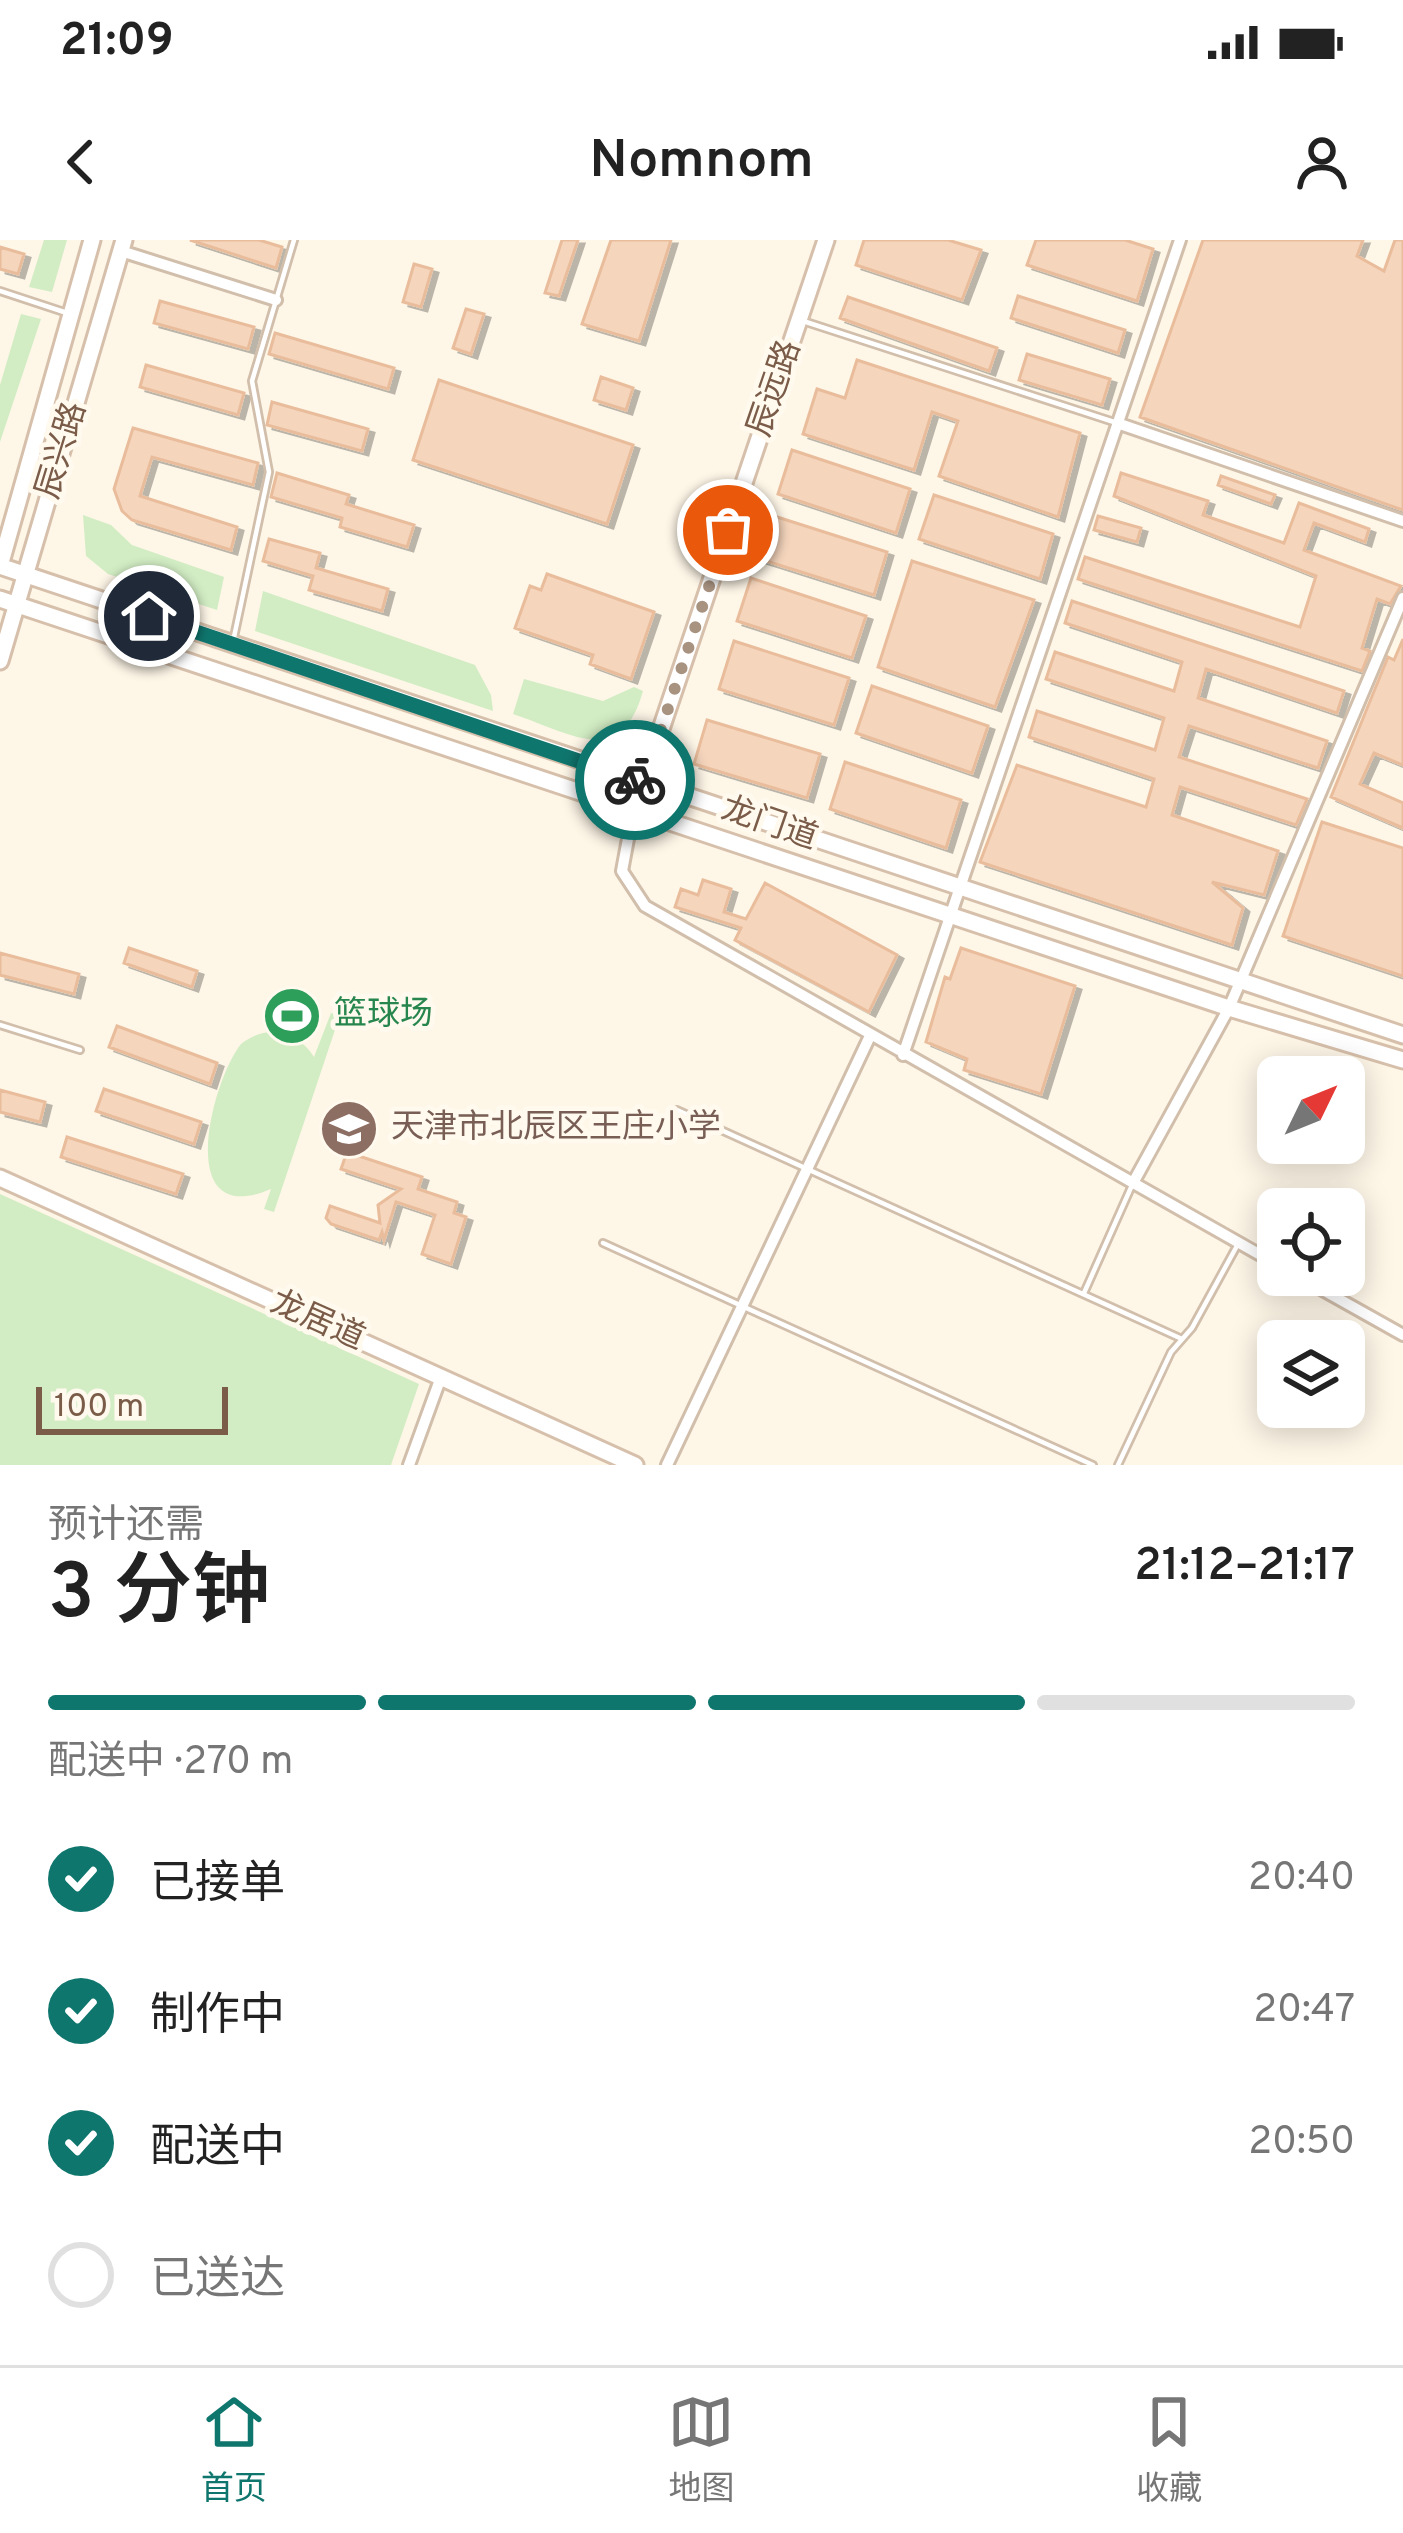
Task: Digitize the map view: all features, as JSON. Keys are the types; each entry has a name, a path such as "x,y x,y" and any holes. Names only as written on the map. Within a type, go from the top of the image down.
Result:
{"main road":[{"name":"辰兴路","path":"0,566 92,240"},
{"name":"辰远路","path":"633,812 826,240"},
{"name":"辰兴路","path":"0,662 8,602 25,574 123,246"},
{"name":"龙门道","path":"0,566 1403,1035"},
{"name":"龙门道","path":"8,602 948,916 1403,1060"},
{"name":"龙居道","path":"0,1178 635,1465"}],"street":[{"path":"903,1055 1180,240"},
{"path":"123,246 276,300"},
{"path":"1118,423 1403,520"},
{"path":"1133,1183 1229,1008 1403,598"},
{"path":"633,812 622,871 645,906 1257,1253"},
{"path":"667,1465 871,1036"},
{"path":"1333,1296 1403,1335"},
{"path":"409,1465 441,1377"}],"lane":[{"path":"232,644 269,472 252,381 294,240"},
{"path":"0,291 70,314"},
{"path":"799,320 1118,423"},
{"path":"0,1025 80,1050"},
{"path":"677,1110 1182,1339"},
{"path":"1083,1294 1133,1183"},
{"path":"603,1243 1093,1465"},
{"path":"1118,1465 1182,1339 1239,1243"}],"green space":[{"path":"44,240 67,240 52,292 29,287"},
{"path":"21,314 41,319 0,442 0,385"},
{"path":"83,515 111,525 132,545 224,577 217,610 108,574 86,556"},
{"path":"263,591 475,665 491,695 493,711 255,631"},
{"path":"524,679 603,701 634,687 643,691 621,731 591,739 513,714"},
{"name":"篮球场","path":"271,995 321,1011 312,1038 263,1022"},
{"path":"331,1013 340,1015 274,1212 264,1209 271,1189 240,1196 220,1189 210,1171 212,1117 241,1044 261,1034 281,1033 300,1041 314,1057"},
{"path":"0,1194 419,1384 391,1465 0,1465"}],"building":[{"path":"190,240 259,240 282,247 276,268"},
{"path":"562,240 578,240 559,296 545,293"},
{"path":"611,240 671,240 639,341 582,324"},
{"path":"864,240 948,240 981,250 962,300 856,265"},
{"path":"1036,240 1125,240 1153,249 1137,301 1027,265"},
{"path":"1203,240 1363,240 1357,256 1384,271 1395,240 1403,240 1403,510 1140,417"},
{"path":"0,247 24,254 18,274 0,269"},
{"path":"414,264 432,269 421,307 403,302"},
{"path":"1018,296 1125,330 1118,353 1011,318"},
{"path":"848,297 997,348 989,371 840,318"},
{"path":"160,301 254,327 248,349 154,323"},
{"path":"466,309 484,314 471,354 453,348"},
{"path":"275,333 394,368 388,389 269,354"},
{"path":"1027,354 1110,379 1102,405 1019,380"},
{"path":"857,360 1080,433 1058,517 939,476 958,421 932,412 914,470 803,434 817,389 845,398"},
{"path":"146,365 244,393 238,415 140,387"},
{"path":"601,377 633,388 626,410 594,400"},
{"path":"439,380 633,445 607,524 413,460"},
{"path":"272,402 368,429 362,451 267,425"},
{"path":"133,428 258,463 253,485 152,457 140,496 237,527 231,550 132,520 122,511 114,489"},
{"path":"792,450 910,489 896,533 778,494"},
{"path":"277,473 349,495 346,504 414,525 407,547 340,527 342,518 271,497"},
{"path":"1121,473 1208,501 1203,515 1284,543 1299,503 1369,529 1365,542 1314,523 1304,550 1401,586 1390,604 1377,599 1362,648 1370,651 1362,671 1078,579 1085,557 1300,627 1316,576 1114,496"},
{"path":"1221,476 1275,495 1271,504 1218,485"},
{"path":"934,495 1053,534 1040,579 919,539"},
{"path":"774,516 887,552 874,595 760,559"},
{"path":"1098,516 1141,528 1137,542 1094,530"},
{"path":"269,539 320,553 316,568 388,589 382,611 309,590 313,576 263,561"},
{"path":"912,561 1034,600 995,707 878,667"},
{"path":"547,574 654,612 631,679 590,664 593,655 515,628 530,586 541,590"},
{"path":"751,578 866,616 852,658 737,621"},
{"path":"1072,601 1344,691 1337,713 1206,669 1198,698 1327,741 1318,768 1189,726 1179,757 1307,799 1296,825 1180,787 1172,815 1278,851 1264,895 1212,882 1243,908 1232,945 980,862 1017,765 1146,807 1154,779 1029,737 1037,711 1155,750 1164,718 1046,679 1055,652 1174,691 1182,662 1065,623"},
{"path":"1403,639 1403,765 1374,753 1360,784 1403,803 1403,828 1331,797 1388,657 1394,660"},
{"path":"734,641 849,678 834,725 719,689"},
{"path":"872,686 988,726 972,773 856,733"},
{"path":"707,720 820,754 807,798 694,764"},
{"path":"845,762 961,800 946,848 830,809"},
{"path":"1322,822 1403,848 1403,976 1283,936"},
{"path":"703,880 731,889 724,912 746,919 765,883 897,955 869,1012 735,940 741,928 675,907 681,889 698,895"},
{"path":"129,948 197,971 192,987 124,963"},
{"path":"961,948 1075,986 1041,1094 964,1070 967,1059 926,1042 945,977 950,979"},
{"path":"0,953 79,974 74,994 0,975"},
{"path":"117,1026 217,1063 210,1084 109,1047"},
{"path":"104,1089 201,1122 194,1144 96,1111"},
{"path":"0,1090 45,1102 40,1122 0,1112"},
{"path":"67,1137 183,1174 176,1194 61,1157"},
{"path":"347,1152 422,1177 418,1189 457,1202 454,1213 466,1217 451,1264 422,1254 435,1215 396,1202 384,1240 382,1232 379,1240 331,1224 326,1218 330,1206 380,1223 378,1205 401,1189 341,1169"}],"way so far":[{"path":"635,780 643,783 728,530"}],"place":[{"name":"篮球场","path":"292,1016"},
{"name":"天津市北辰区王庄小学","path":"349,1129"}],"route":[{"path":"149,616 635,780"}]}
